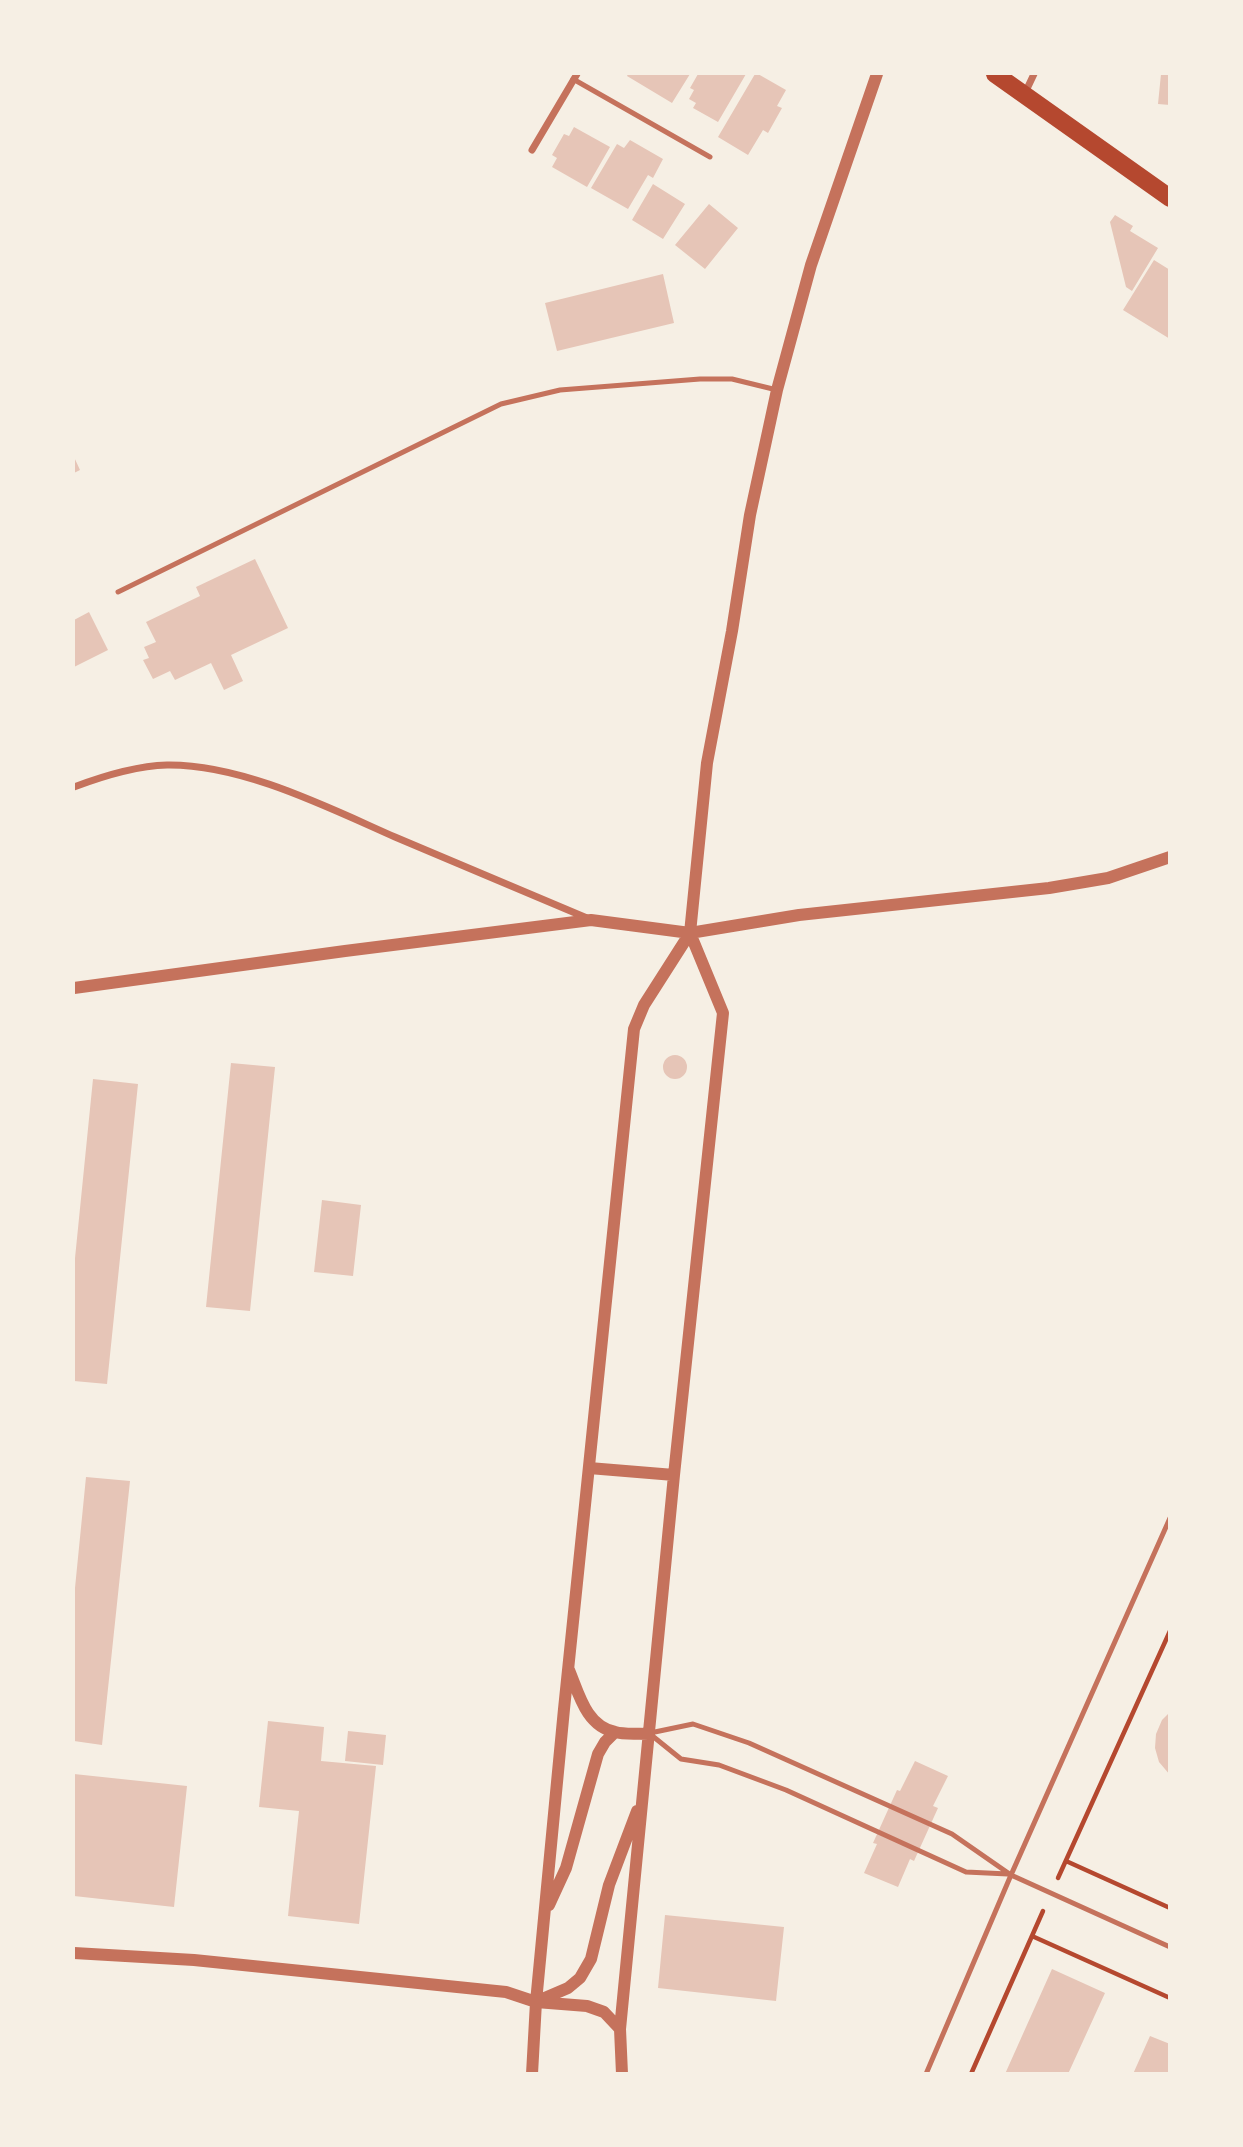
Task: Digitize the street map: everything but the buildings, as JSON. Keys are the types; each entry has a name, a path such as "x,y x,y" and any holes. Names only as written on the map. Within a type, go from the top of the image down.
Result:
{"main road":[{"path":"995,74 1170,198"}],"street":[{"path":"533,2074 544,1914 634,1029 644,1005 690,933 707,763 750,515 777,390 811,265 877,74"},
{"path":"1024,94 1034,74"},
{"path":"531,150 575,76"},
{"path":"74,787 139,768 167,765 224,771 329,808 591,920"},
{"path":"74,988 591,920 690,933 799,915 1049,888 1108,878 1170,857"},
{"path":"622,2074 620,2029 674,1475 723,1013 690,933"},
{"path":"589,1468 674,1475"},
{"path":"569,1670 586,1711 598,1726 615,1732 649,1734"},
{"path":"544,1914 566,1868 598,1754 615,1732"},
{"path":"536,2002 568,1988 580,1978 591,1959 609,1885 643,1795"},
{"path":"74,1953 194,1960 496,1991 536,2002 587,2006 604,2012 620,2029"}],"lane":[{"path":"575,76 710,157"},
{"path":"118,592 501,404 560,390 700,379 732,379 777,390"},
{"path":"926,2074 1011,1875 1170,1518"},
{"path":"649,1734 693,1724 749,1743 951,1834 1011,1875 1170,1947"},
{"path":"649,1734 681,1759 719,1765 786,1790 966,1872 1011,1875"}],"path":[{"path":"971,2074 1170,1631"},
{"path":"1066,1861 1170,1908"},
{"path":"1032,1936 1170,1998"}]}
